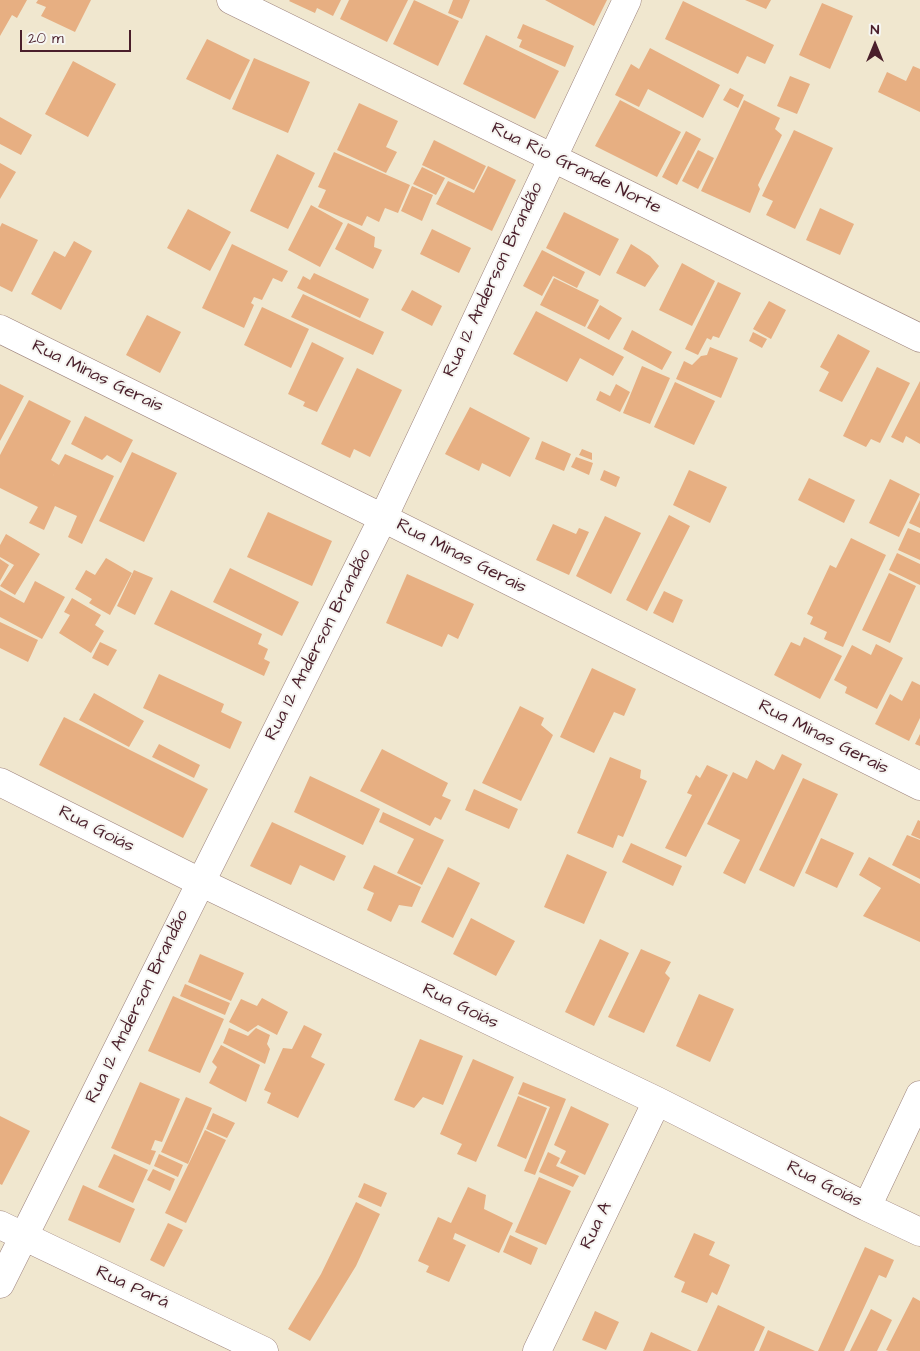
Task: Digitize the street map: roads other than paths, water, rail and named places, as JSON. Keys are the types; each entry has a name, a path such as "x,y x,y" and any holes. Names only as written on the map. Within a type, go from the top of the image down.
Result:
{"street":[{"name":"Rua Rio Grande Norte","path":"231,0 920,338"},
{"name":"Rua 12 Anderson Brandão","path":"0,1284 383,518 627,0"},
{"name":"Rua Minas Gerais","path":"0,329 920,786"},
{"name":"Rua Goiás","path":"0,782 200,882 658,1101 920,1232"},
{"path":"867,1207 920,1095"},
{"name":"Rua A","path":"537,1351 658,1101"},
{"name":"Rua Pará","path":"0,1225 264,1351"}]}
